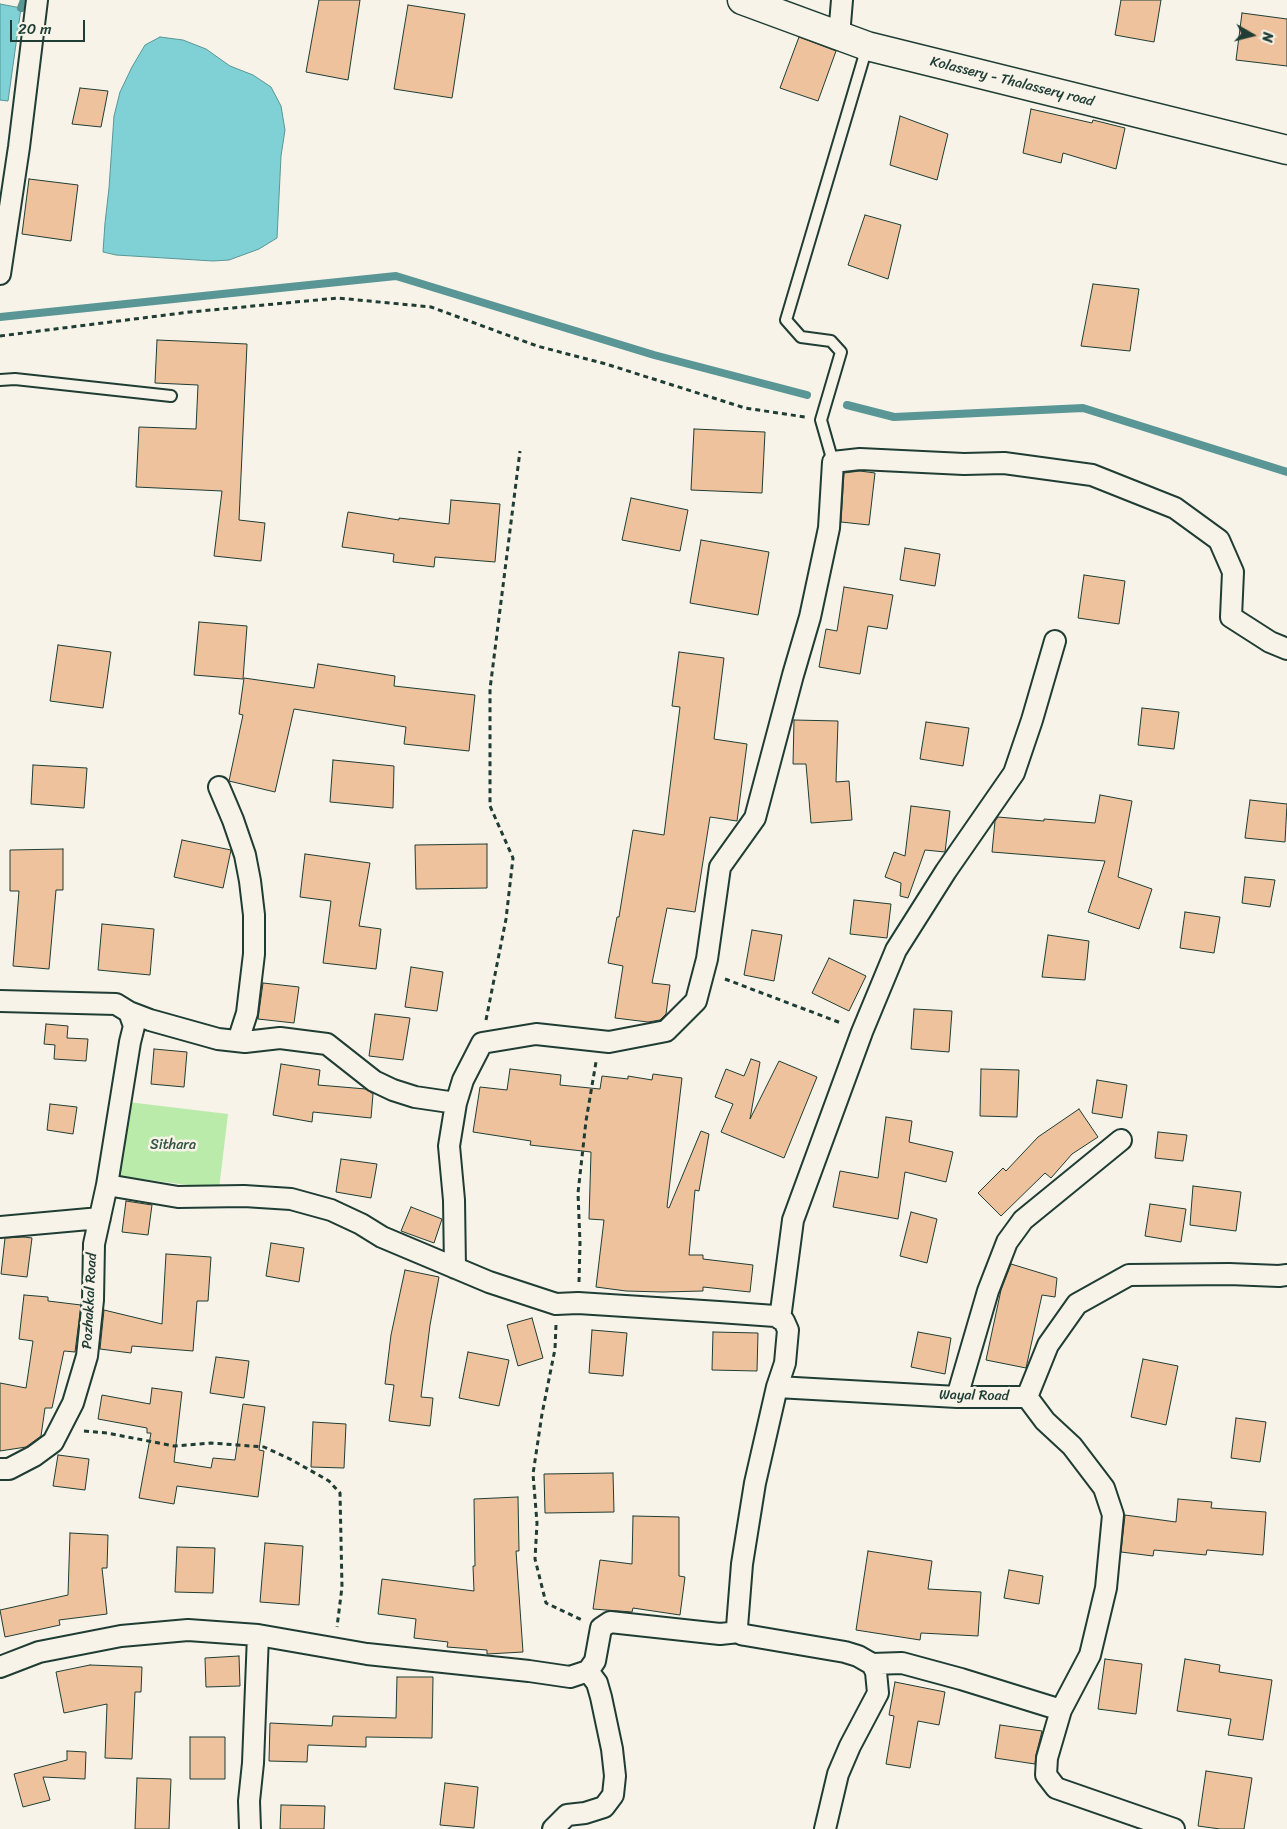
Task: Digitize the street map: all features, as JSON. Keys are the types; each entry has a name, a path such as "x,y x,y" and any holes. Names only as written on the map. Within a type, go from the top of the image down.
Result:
{"main road":[{"name":"Kolassery - Thalassery road","path":"742,0 867,46 1287,150"}],"street":[{"path":"0,274 19,147 37,0"},
{"path":"839,36 842,0"},
{"path":"455,1268 454,1200 450,1146 456,1103 463,1080 482,1043 536,1034 608,1042 666,1031 696,1001 704,968 720,867 755,818 810,617 829,528 833,462 860,459 1004,464 1092,474 1175,508 1219,540 1233,572 1231,617 1270,642 1287,649"},
{"path":"780,1319 793,1220 862,1032 896,950 946,871 1014,773 1032,720 1055,640"},
{"path":"219,786 234,820 245,855 254,916 254,954 248,1013 238,1042"},
{"path":"0,1001 116,1004 129,1012 150,1020 218,1039 245,1042 280,1038 327,1044 374,1081 393,1090 456,1103"},
{"name":"Pozhakkal Road","path":"0,1469 9,1469 34,1456 53,1442 73,1403 87,1356 93,1300 94,1244 108,1185 134,1026 129,1012"},
{"path":"957,1397 988,1291 1007,1242 1023,1220 1122,1140"},
{"path":"108,1185 178,1197 244,1196 291,1199 331,1210 382,1237 455,1268 489,1282 556,1304 578,1303 775,1316 784,1321 788,1330 785,1363 777,1387 755,1483 738,1603 737,1627 739,1632"},
{"path":"0,1227 100,1218"},
{"name":"Wayal Road","path":"777,1387 957,1397 1028,1397 1048,1345 1077,1304 1129,1275 1287,1275"},
{"path":"1028,1397 1045,1421 1072,1446 1104,1488 1113,1515 1106,1588 1090,1655 1061,1710 1047,1758 1046,1775 1056,1788 1174,1829"},
{"path":"0,1667 39,1652 121,1636 188,1630 258,1635 367,1654 570,1677 588,1671 595,1660 601,1628 610,1622 720,1634 739,1632 745,1635 845,1652 858,1656 872,1664 902,1663 1061,1710"},
{"path":"250,1829 249,1801 253,1764 258,1635"},
{"path":"825,1829 838,1774 850,1746 878,1693 876,1672 872,1664"},
{"path":"553,1829 567,1815 585,1813 604,1807 613,1796 615,1776 612,1749 599,1690 588,1671"}],"lane":[{"path":"833,462 821,420 842,352 831,341 801,336 786,320 867,46"},
{"path":"0,380 15,379 171,396"}],"path":[{"path":"0,336 190,312 338,298 422,306 431,307 537,346 606,364 745,408 821,420"},
{"path":"482,1043 506,919 513,858 490,806 490,689 520,451"},
{"path":"704,968 719,977 862,1032"},
{"path":"578,1303 580,1243 578,1193 586,1121 599,1042"},
{"path":"556,1304 555,1348 533,1474 537,1522 536,1559 546,1603 601,1628"},
{"path":"60,1429 108,1433 174,1446 212,1442 264,1447 329,1481 340,1493 342,1587 334,1648"}],"green space":[{"name":"Sithara","path":"128,1102 228,1114 219,1189 118,1176"}],"water":[{"path":"0,4 21,8 8,101 0,100"},
{"path":"160,37 183,40 206,49 230,66 253,75 271,87 281,106 285,130 281,156 277,238 259,249 229,260 213,261 116,255 103,252 114,116 120,92 145,45"}],"building":[{"path":"319,0 360,0 348,80 306,72"},
{"path":"1121,0 1161,0 1154,42 1115,35"},
{"path":"408,5 465,14 452,98 394,89"},
{"path":"1242,13 1287,19 1287,66 1236,60"},
{"path":"799,37 836,51 818,101 780,88"},
{"path":"80,88 108,91 101,127 72,124"},
{"path":"1031,109 1092,123 1093,120 1125,128 1116,169 1063,153 1061,163 1023,153"},
{"path":"900,116 948,134 937,180 890,165"},
{"path":"29,179 78,185 71,241 22,234"},
{"path":"865,215 901,225 888,279 848,265"},
{"path":"1093,284 1139,289 1130,351 1081,346"},
{"path":"157,340 247,344 239,520 265,523 261,561 214,556 222,491 136,487 139,427 196,429 198,385 155,383"},
{"path":"694,429 765,432 762,493 691,490"},
{"path":"860,471 875,473 869,525 841,522 844,473"},
{"path":"631,498 688,510 680,551 622,540"},
{"path":"451,500 500,504 495,562 435,557 434,567 393,562 394,554 342,547 348,512 399,520 399,518 449,524"},
{"path":"701,540 769,552 758,615 690,603"},
{"path":"905,548 940,554 935,586 900,580"},
{"path":"1084,575 1125,581 1119,624 1078,618"},
{"path":"844,587 893,595 887,629 868,626 860,674 819,667 826,629 837,631"},
{"path":"199,622 247,626 243,679 194,675"},
{"path":"58,645 111,652 103,708 50,701"},
{"path":"679,652 724,658 714,739 747,744 737,821 710,817 695,912 667,908 652,983 670,985 666,1014 660,1020 648,1022 615,1018 623,966 608,963 617,917 619,917 633,830 664,835 680,707 672,706"},
{"path":"318,664 395,676 394,686 475,695 469,751 404,744 406,727 294,709 275,792 229,781 243,715 239,714 244,678 314,688"},
{"path":"1142,708 1179,712 1174,749 1138,745"},
{"path":"794,720 838,721 836,782 849,781 852,820 811,823 806,764 793,764"},
{"path":"926,722 969,728 963,766 920,759"},
{"path":"333,760 394,766 393,808 330,802"},
{"path":"33,765 87,768 84,808 31,804"},
{"path":"1100,795 1132,801 1118,877 1152,889 1139,929 1088,912 1105,861 992,852 995,821 998,817 1095,823"},
{"path":"1250,800 1287,804 1285,842 1245,838"},
{"path":"911,806 950,811 945,852 925,850 908,898 900,896 901,883 885,877 894,852 905,856"},
{"path":"182,840 231,850 223,888 174,877"},
{"path":"487,844 487,888 416,889 415,845"},
{"path":"63,849 63,890 56,890 49,969 13,966 19,891 10,891 10,850"},
{"path":"305,854 370,863 359,926 381,929 376,969 323,963 331,901 300,897"},
{"path":"1245,877 1275,880 1270,907 1242,903"},
{"path":"854,900 891,904 887,938 850,934"},
{"path":"1185,912 1220,917 1214,953 1180,948"},
{"path":"102,924 154,929 150,975 98,970"},
{"path":"752,930 782,935 774,981 744,975"},
{"path":"1048,935 1089,941 1085,980 1042,977"},
{"path":"829,958 866,976 849,1011 812,993"},
{"path":"411,967 443,972 437,1011 405,1007"},
{"path":"263,983 299,987 294,1023 258,1019"},
{"path":"914,1009 952,1011 949,1052 911,1049"},
{"path":"375,1014 410,1018 403,1060 369,1056"},
{"path":"46,1024 68,1026 67,1038 88,1039 86,1061 54,1059 55,1045 44,1044"},
{"path":"154,1049 187,1052 184,1087 151,1084"},
{"path":"751,1059 760,1062 750,1119 779,1061 817,1077 784,1158 721,1132 733,1104 715,1097 726,1069 744,1076"},
{"path":"281,1064 320,1070 318,1085 366,1089 373,1094 371,1118 313,1112 312,1122 273,1115"},
{"path":"510,1069 561,1075 560,1085 600,1089 602,1076 628,1079 628,1076 652,1080 653,1074 682,1078 667,1207 669,1208 701,1131 709,1134 699,1191 695,1190 689,1255 703,1255 703,1259 753,1265 750,1292 703,1287 703,1291 663,1292 626,1291 596,1287 604,1220 589,1219 591,1152 530,1145 531,1141 473,1132 480,1087 507,1090"},
{"path":"981,1069 1019,1070 1017,1117 980,1116"},
{"path":"1097,1080 1127,1085 1122,1118 1092,1113"},
{"path":"50,1104 77,1107 73,1134 47,1130"},
{"path":"1079,1109 1098,1137 1072,1154 1051,1178 1045,1173 1001,1216 978,1193 1003,1168 1006,1171 1038,1137"},
{"path":"886,1117 912,1121 909,1142 953,1152 946,1182 905,1172 898,1219 833,1207 840,1171 878,1178"},
{"path":"1158,1132 1187,1135 1183,1161 1155,1158"},
{"path":"341,1159 377,1164 371,1198 336,1192"},
{"path":"1193,1186 1241,1192 1236,1231 1190,1225"},
{"path":"126,1201 152,1205 148,1235 122,1232"},
{"path":"1150,1204 1186,1209 1181,1242 1145,1236"},
{"path":"411,1207 442,1219 434,1243 401,1231"},
{"path":"911,1212 937,1219 927,1263 900,1256"},
{"path":"5,1238 32,1238 27,1277 1,1274"},
{"path":"271,1243 304,1248 299,1282 266,1276"},
{"path":"166,1254 211,1257 208,1301 197,1301 193,1351 132,1346 131,1353 100,1349 104,1310 162,1324"},
{"path":"1011,1264 1057,1278 1055,1297 1042,1295 1026,1368 986,1360 1001,1290"},
{"path":"405,1270 439,1277 430,1325 421,1397 433,1398 430,1426 389,1421 394,1385 385,1384 391,1335"},
{"path":"24,1295 48,1297 48,1301 81,1305 75,1352 64,1351 52,1408 45,1408 41,1436 26,1447 0,1451 0,1383 26,1388 33,1341 19,1339"},
{"path":"532,1318 543,1358 518,1366 507,1325"},
{"path":"592,1330 627,1333 623,1376 589,1373"},
{"path":"713,1332 758,1333 757,1371 712,1370"},
{"path":"918,1332 951,1338 945,1374 911,1367"},
{"path":"468,1352 509,1360 499,1406 459,1398"},
{"path":"216,1357 249,1361 244,1398 210,1393"},
{"path":"1143,1359 1178,1366 1166,1425 1131,1417"},
{"path":"152,1388 182,1392 174,1462 211,1468 213,1458 235,1460 243,1404 265,1407 259,1450 264,1451 258,1497 177,1486 174,1504 139,1498 151,1433 147,1433 147,1428 98,1419 102,1395 150,1404"},
{"path":"1236,1418 1266,1422 1260,1462 1231,1458"},
{"path":"313,1422 346,1424 344,1468 311,1467"},
{"path":"58,1455 89,1459 85,1490 53,1486"},
{"path":"613,1473 614,1512 545,1513 544,1474"},
{"path":"518,1497 519,1551 516,1551 523,1652 487,1654 487,1650 447,1647 448,1642 414,1638 416,1619 378,1614 382,1579 474,1591 474,1499"},
{"path":"1178,1499 1212,1502 1211,1508 1266,1512 1263,1555 1207,1550 1206,1555 1154,1550 1153,1556 1121,1552 1125,1515 1176,1522"},
{"path":"633,1516 679,1517 679,1576 685,1577 680,1615 633,1608 632,1612 593,1609 600,1560 632,1564"},
{"path":"70,1533 108,1535 107,1568 102,1568 107,1614 59,1620 60,1625 5,1637 0,1610 68,1595"},
{"path":"265,1543 303,1546 299,1605 260,1602"},
{"path":"177,1547 215,1548 213,1593 175,1592"},
{"path":"868,1551 932,1561 928,1589 981,1592 978,1636 921,1633 920,1640 856,1630"},
{"path":"1009,1570 1043,1576 1039,1604 1004,1598"},
{"path":"239,1656 240,1686 206,1687 205,1658"},
{"path":"1105,1659 1142,1664 1136,1714 1098,1709"},
{"path":"1185,1659 1220,1665 1219,1672 1272,1680 1263,1740 1228,1735 1231,1719 1177,1711"},
{"path":"90,1665 142,1667 141,1692 135,1692 132,1759 105,1758 107,1704 64,1713 56,1672"},
{"path":"397,1677 433,1677 432,1738 366,1737 366,1747 308,1745 307,1762 269,1761 270,1723 332,1726 333,1716 396,1718"},
{"path":"895,1682 945,1692 939,1725 918,1721 910,1768 886,1764 894,1716 889,1715"},
{"path":"1000,1725 1042,1731 1035,1764 995,1758"},
{"path":"190,1737 225,1737 225,1779 190,1779"},
{"path":"67,1751 86,1752 85,1779 43,1777 50,1800 23,1807 14,1774 67,1760"},
{"path":"1206,1771 1252,1778 1244,1829 1220,1829 1198,1826"},
{"path":"137,1778 171,1779 169,1829 135,1829"},
{"path":"445,1783 478,1787 474,1828 440,1825"},
{"path":"281,1805 325,1806 324,1829 280,1829"}],"waterway":[{"path":"21,8 24,0"},
{"path":"0,317 396,276 654,355 807,395"},
{"path":"847,405 894,417 1083,408 1287,472"}]}
